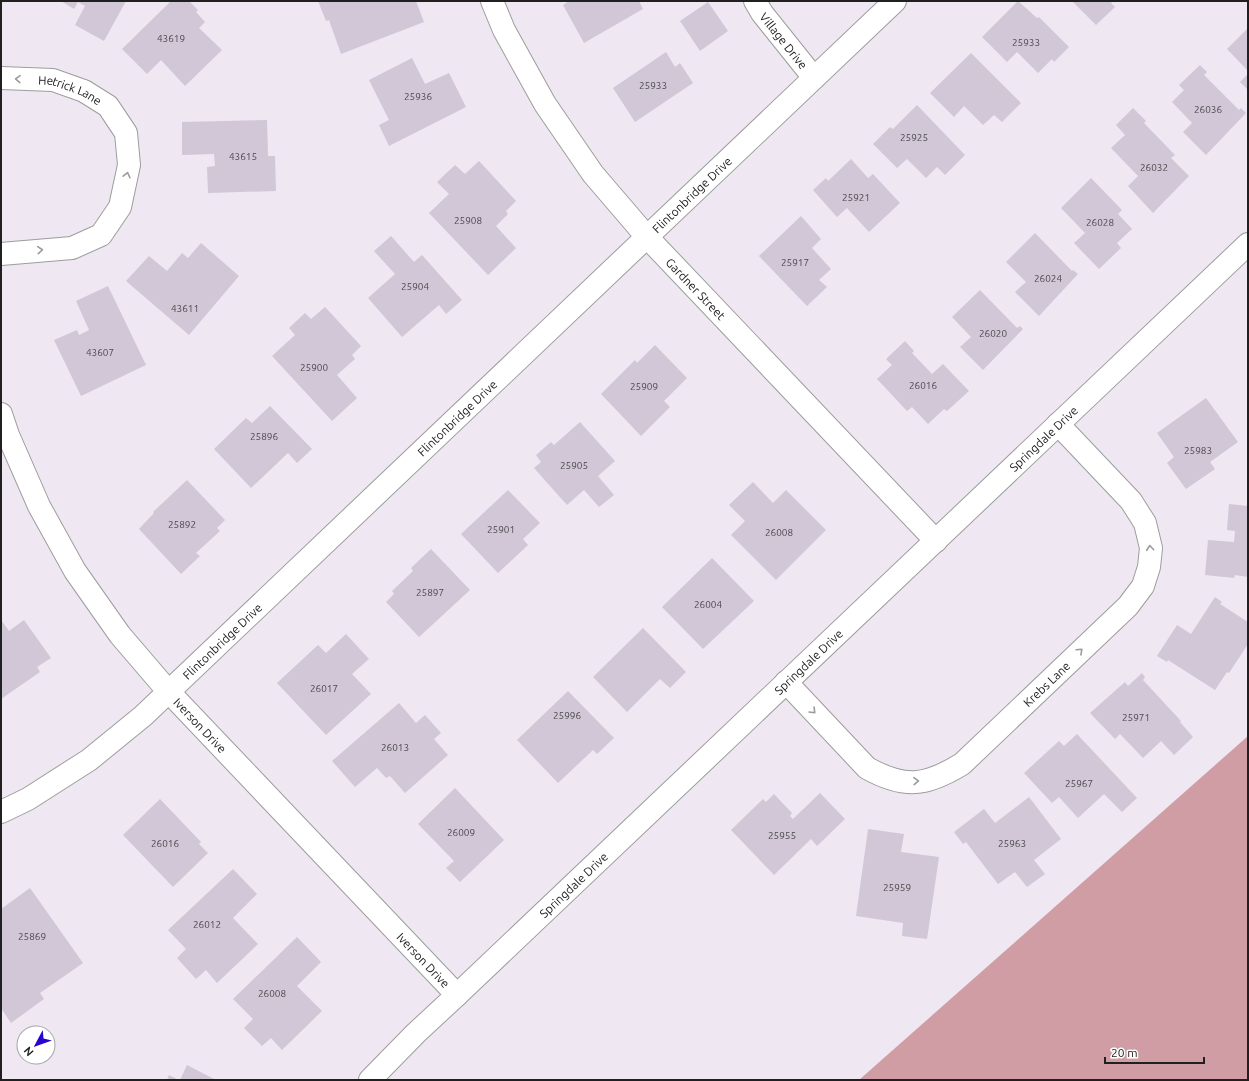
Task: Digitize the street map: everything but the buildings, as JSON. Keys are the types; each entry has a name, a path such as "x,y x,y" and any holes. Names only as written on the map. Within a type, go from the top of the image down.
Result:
{"street":[{"name":"Village Drive","path":"755,1 762,13 814,78"},
{"name":"Flintonbridge Drive","path":"1,812 28,799 89,760 143,716 896,1"},
{"name":"Gardner Street","path":"493,5 504,30 545,104 593,174 647,237 936,540"},
{"name":"Hetrick Lane","path":"1,78 53,80 84,91 108,106 126,133 129,165 120,207 101,235 72,248 1,254"},
{"name":"Springdale Drive","path":"370,1080 416,1033 1248,244"},
{"name":"Iverson Drive","path":"1,414 8,435 39,506 75,571 120,635 168,691 457,995"},
{"name":"Krebs Lane","path":"786,682 867,768 882,776 896,781 928,781 943,775 962,764 1128,606 1143,586 1149,567 1151,548 1146,523 1131,501 1058,424"}],"shaded area":[{"path":"1248,736 1248,1080 859,1080"}]}
